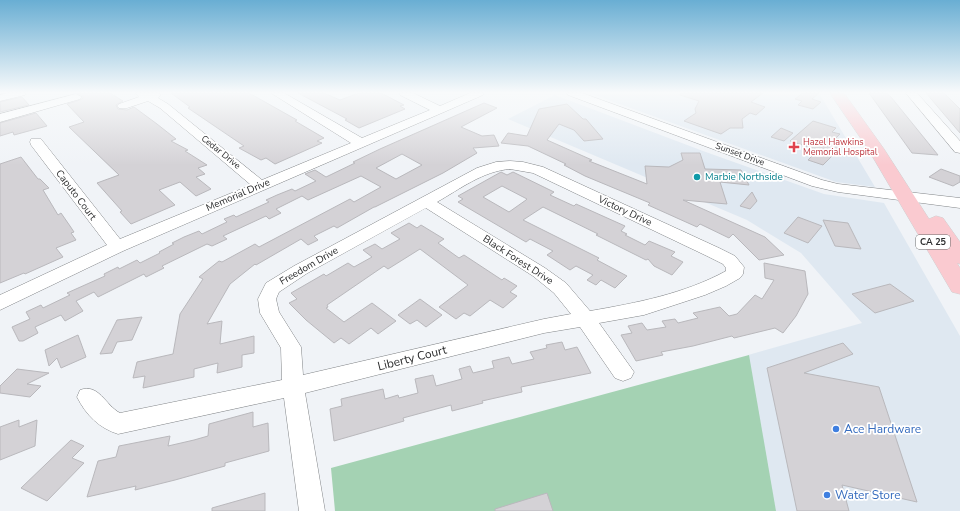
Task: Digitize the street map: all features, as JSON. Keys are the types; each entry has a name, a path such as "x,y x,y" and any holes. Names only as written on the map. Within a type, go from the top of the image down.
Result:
{"main road":[{"name":"CA 25","path":"854,117 913,198 960,286"},
{"path":"866,133 888,151 913,198 960,257"}],"street":[{"name":"Cedar Drive","path":"182,117 260,185"},
{"path":"317,117 362,143"},
{"name":"Memorial Drive","path":"0,303 117,247 260,185 424,117"},
{"name":"Sunset Drive","path":"637,117 817,183 838,188 960,203"},
{"path":"932,117 960,149"},
{"name":"Caputo Court","path":"36,142 117,247"},
{"name":"Freedom Drive","path":"312,511 293,387 291,347 270,313 268,299 272,288 300,270 482,171 496,166 510,164"},
{"name":"Victory Drive","path":"510,164 524,165 538,170 713,252 729,260 735,267"},
{"name":"Black Forest Drive","path":"427,202 539,272 560,288 573,302 623,372"},
{"name":"Liberty Court","path":"88,397 104,416 118,424 293,387 544,326 644,308 699,290 731,277 736,270 735,267"}],"shaded area":[{"path":"512,117 613,117 824,194 884,203 960,336 960,511 774,511 748,355 862,323 801,253 747,220 508,119"},
{"path":"655,117 833,117 875,187 836,182"}],"green space":[{"path":"749,355 776,511 335,511 331,468"}],"building":[{"path":"22,117 39,117 47,126 14,135 13,132 0,136 0,123"},
{"path":"79,117 147,117 176,139 171,141 188,150 185,151 207,165 198,168 205,174 196,177 211,189 196,196 180,182 159,190 175,205 131,224 120,212 122,211 97,183 119,175 69,127 84,122"},
{"path":"201,117 291,117 297,120 295,121 324,138 317,141 322,143 275,164 266,158 261,160 239,148 244,146"},
{"path":"343,117 386,117 359,128 345,120 347,119"},
{"path":"453,117 480,117 461,127 482,136 494,135 499,146 473,148 477,153 443,173 374,207 337,228 334,226 314,236 318,240 308,245 301,239 256,265 255,264 230,284 207,324 222,321 220,344 254,336 254,353 242,355 242,367 217,373 218,363 194,369 194,377 143,388 145,376 133,378 137,362 173,354 180,314 203,279 199,277 219,261 222,262 255,244 259,247 350,199 354,202 381,187 361,176 308,200 302,196 276,209 281,213 269,219 266,216 223,236 227,239 212,246 207,244 162,266 164,268 146,277 144,274 98,297 94,292 76,301 83,311 65,321 61,315 35,327 38,333 23,341 19,341 12,327 30,319 26,312 41,305 43,308 70,295 67,293 105,276 104,274 118,267 119,269 137,260 140,263 160,253 159,252 174,244 172,243 184,237 199,231 202,234 227,222 224,219 234,215 236,217 269,202 266,200 277,195 292,189 295,191 316,181 305,174 315,170 326,177 355,163 353,162","holes":["402,154 422,165 396,179 376,168"]},
{"path":"536,117 581,117 586,119 603,139 584,141 574,130 559,124 547,140 592,160 589,161 647,184 645,166 669,167 683,160 681,153 700,153 705,169 741,170 749,185 720,182 727,204 683,200 765,237 784,255 759,260 733,234 729,238 700,224 697,227 648,205 650,203 585,176 564,165 566,164 528,146 501,143 508,133 527,136"},
{"path":"690,117 745,117 742,119 743,128 730,128 721,134 684,121"},
{"path":"886,117 907,117 938,155 912,153"},
{"path":"946,117 960,117 960,133"},
{"path":"813,121 836,128 832,132 840,134 836,138 844,141 836,149 839,149 823,165 808,160 818,150 790,141"},
{"path":"781,128 793,133 784,141 771,137"},
{"path":"21,157 38,179 40,179 49,188 43,190 58,215 61,213 74,232 71,233 76,240 56,248 63,257 25,274 24,273 0,283 0,164"},
{"path":"941,169 960,176 960,182 953,186 929,177"},
{"path":"501,172 507,175 513,172 554,192 550,195 574,206 576,204 625,226 621,231 627,234 625,235 645,245 649,241 675,252 671,256 683,262 672,275 654,266 648,259 646,260 543,207 523,220 599,258 597,260 627,276 615,288 601,280 596,285 587,280 593,275 576,266 570,270 547,255 553,251 530,239 526,242 458,202 463,199 458,196","holes":["502,186 527,199 509,212 483,197"]},
{"path":"752,192 757,201 750,209 740,206"},
{"path":"798,217 822,226 808,243 784,233"},
{"path":"823,220 848,223 861,249 835,246"},
{"path":"409,223 417,228 421,225 444,239 438,243 459,258 464,255 502,280 504,278 517,286 510,292 517,296 503,308 490,300 470,316 464,313 456,319 439,307 468,285 420,249 388,269 384,266 327,305 328,307 326,308 344,322 372,303 396,321 378,334 371,328 349,344 341,338 334,343 306,320 289,303 297,299 291,293 324,274 326,276 348,263 354,267 372,257 363,250 375,244 382,249 400,239 391,233"},
{"path":"764,263 805,271 808,294 796,316 783,333 775,328 734,338 732,336 661,352 663,355 636,361 621,335 632,333 628,326 642,323 647,330 666,327 662,321 675,319 678,323 698,318 693,313 720,307 729,316 737,314 755,295 762,299 774,280 765,278"},
{"path":"890,284 914,301 875,313 852,294"},
{"path":"420,299 442,315 426,327 417,320 410,324 398,315"},
{"path":"142,317 132,340 117,342 112,353 100,354 117,320"},
{"path":"78,335 86,357 61,368 57,358 49,366 45,350"},
{"path":"562,342 565,350 577,347 591,373 521,387 522,392 482,401 483,403 452,411 451,405 403,418 404,421 334,441 330,409 342,406 341,399 383,389 385,399 398,395 399,398 418,393 415,379 433,375 436,386 462,379 459,369 470,366 473,373 494,368 492,361 509,357 512,364 534,359 530,352 547,348 546,345"},
{"name":"Ace Hardware","path":"843,343 853,354 804,373 879,387 917,502 842,485 849,511 797,511 767,368"},
{"path":"17,369 49,373 27,384 41,386 30,397 0,393 0,386"},
{"path":"253,412 253,427 268,423 269,451 225,463 225,466 175,480 135,490 136,486 87,497 98,461 116,457 119,446 170,436 168,446 194,440 208,436 209,424"},
{"path":"19,420 19,427 37,420 35,446 0,460 0,427"},
{"path":"71,440 84,446 72,458 84,463 47,501 21,488"},
{"path":"265,493 265,511 212,511 212,508"},
{"path":"547,493 553,511 495,511 495,509"}],"place":[{"name":"Hazel Hawkins Memorial Hospital","path":"794,147"},
{"name":"Marbie Northside","path":"697,177"},
{"name":"Ace Hardware","path":"836,429"},
{"name":"Water Store","path":"827,495"}]}
